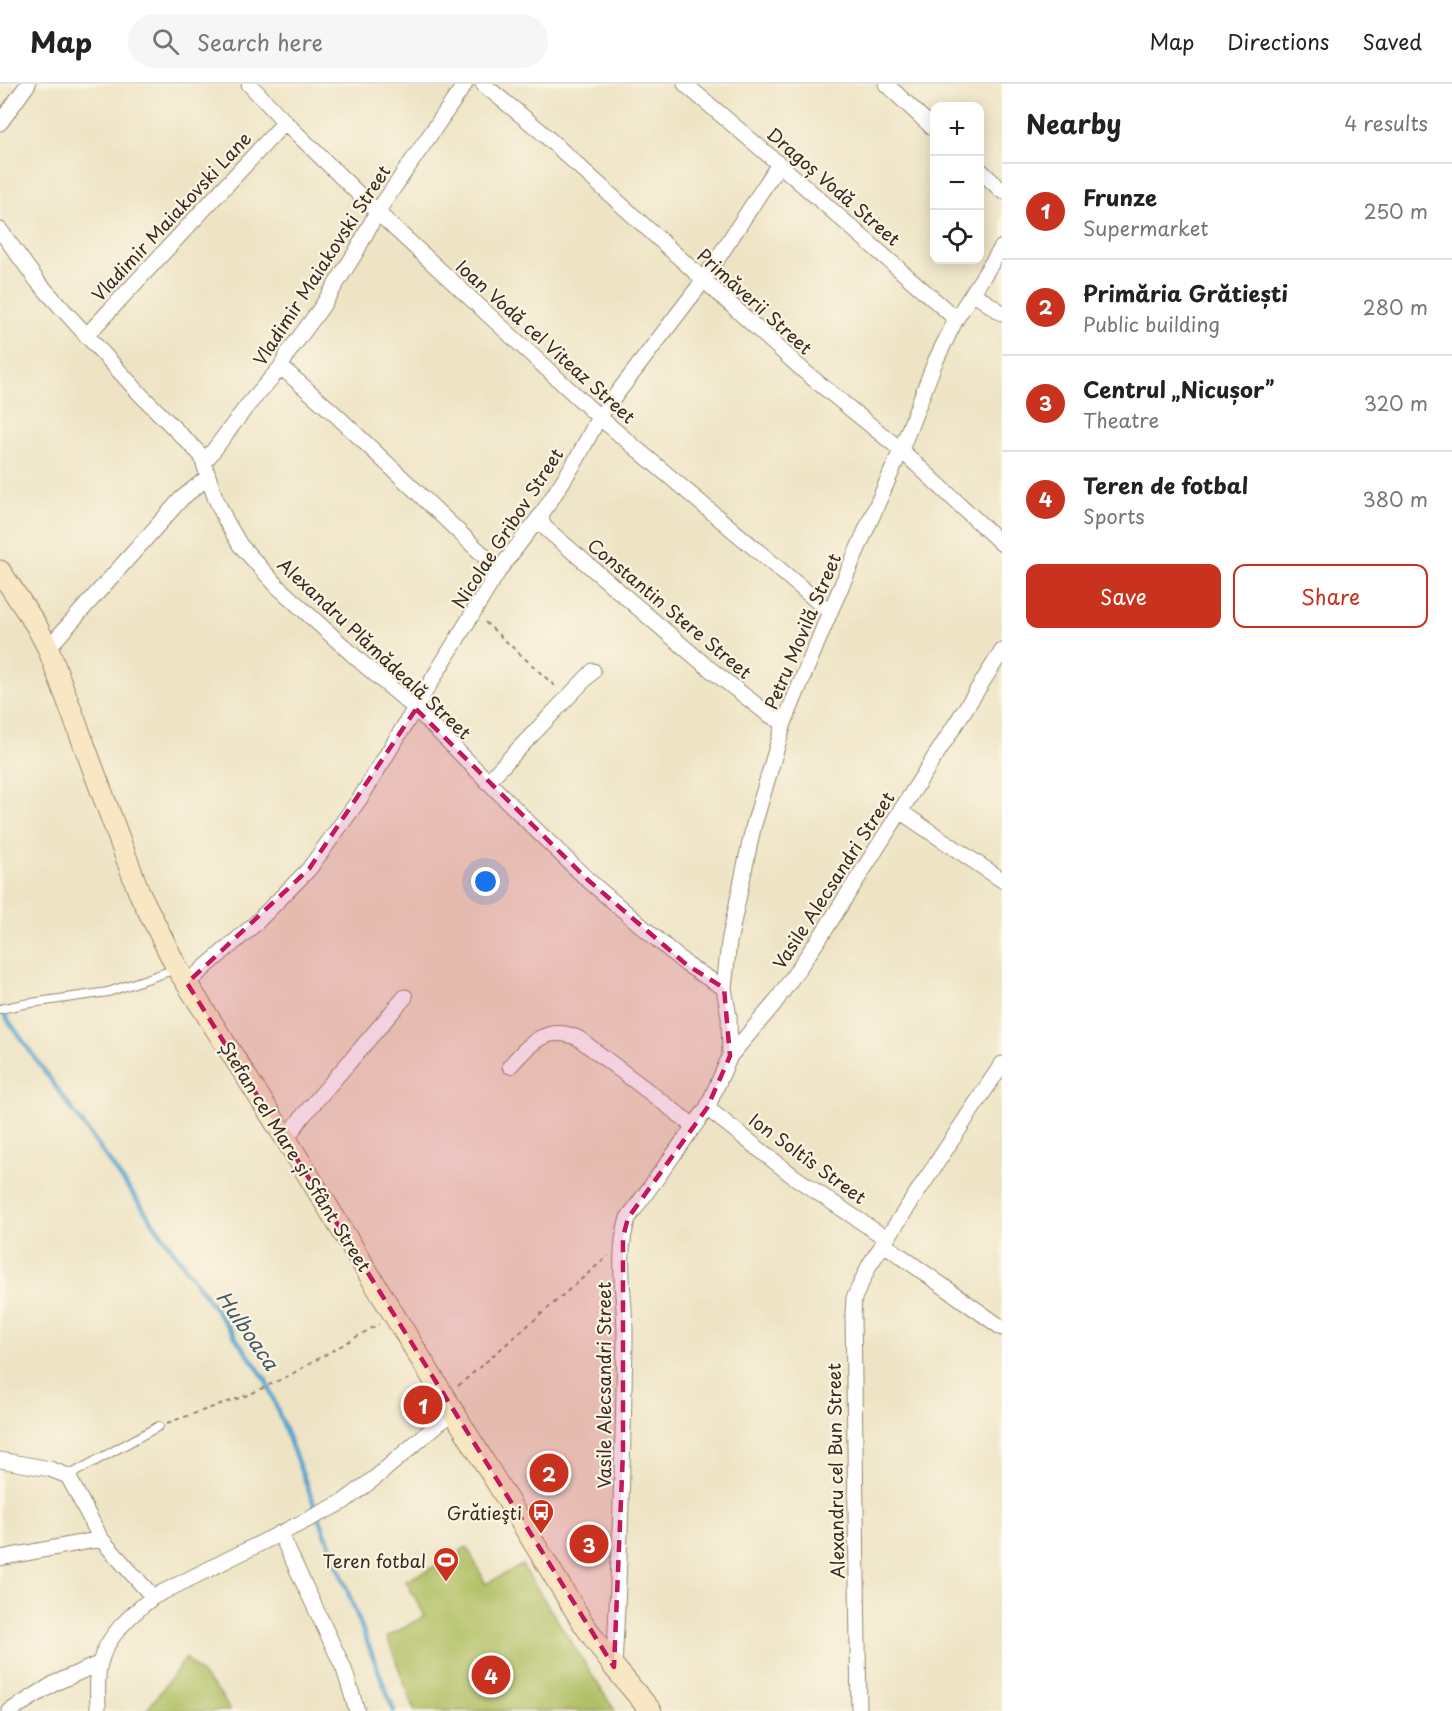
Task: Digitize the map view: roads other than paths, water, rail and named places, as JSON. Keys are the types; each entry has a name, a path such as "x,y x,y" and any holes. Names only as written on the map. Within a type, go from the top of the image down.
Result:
{"street":[{"path":"0,123 28,84"},
{"name":"Ioan Vodă cel Viteaz Street","path":"249,84 377,212 599,417 830,612"},
{"name":"Vladimir Maiakovski Street","path":"48,648 146,541 206,470 247,405 281,367 288,353 321,308 356,252 377,212 465,84"},
{"name":"Primăverii Street","path":"483,84 538,129 805,372 902,450 1002,544"},
{"name":"Dragoș Vodă Street","path":"685,84 956,319"},
{"path":"886,84 930,125"},
{"name":"Vladimir Maiakovski Lane","path":"86,336 285,122"},
{"name":"Nicolae Gribov Street","path":"182,976 254,925 309,869 361,797 499,570 541,515 577,459 599,417 703,281 779,164"},
{"path":"984,174 1002,191"},
{"name":"Alexandru Plămădeală Street","path":"0,230 25,266 86,336 201,455 226,521 240,545 278,587 416,709 545,840 632,919 687,965 724,988"},
{"name":"Petru Movilă Street","path":"730,1056 729,1017 724,988 729,942 753,828 784,723 830,612 902,450 935,362 956,319 1002,247"},
{"path":"974,294 1002,313"},
{"path":"281,367 353,430 499,570"},
{"name":"Constantin Stere Street","path":"541,515 543,526 706,666 768,714 784,723"},
{"name":"Ștefan cel Mare și Sfânt Street","path":"0,571 36,625 48,648 140,892 182,976 286,1139 583,1623 614,1667 651,1711"},
{"name":"Vasile Alecsandri Street","path":"614,1667 624,1440 626,1329 622,1244 628,1218 706,1107 730,1056 774,1004 823,933 1002,651"},
{"path":"487,782 593,672"},
{"path":"901,812 1002,880"},
{"path":"286,1139 405,997"},
{"path":"510,1066 525,1049 547,1034 557,1032 569,1034 578,1038 694,1126"},
{"name":"Alexandru cel Bun Street","path":"859,1711 854,1298 860,1283 885,1241 1002,1064"},
{"name":"Ion Soltîs Street","path":"706,1107 793,1176 1002,1328"},
{"path":"98,1711 100,1663 107,1647 129,1616 153,1597 343,1502 375,1478 449,1404"},
{"path":"0,1460 50,1469 68,1476 100,1539 153,1597"},
{"path":"280,1533 344,1669 357,1711"},
{"path":"0,1558 100,1539"},
{"path":"10,1711 55,1683 100,1663"}],"lane":[{"path":"0,1009 108,992 182,976"},
{"path":"68,1476 159,1426"}],"waterway":[{"name":"Hulboaca","path":"0,1009 266,1380 394,1711"}],"place":[{"name":"Frunze","path":"423,1405"},
{"name":"Primăria Grătiești","path":"549,1473"},
{"name":"Grătieşti","path":"541,1535"},
{"name":"Centrul „Nicușor”","path":"589,1544"},
{"name":"Teren fotbal","path":"446,1583"},
{"name":"Teren de fotbal","path":"491,1675"}]}
